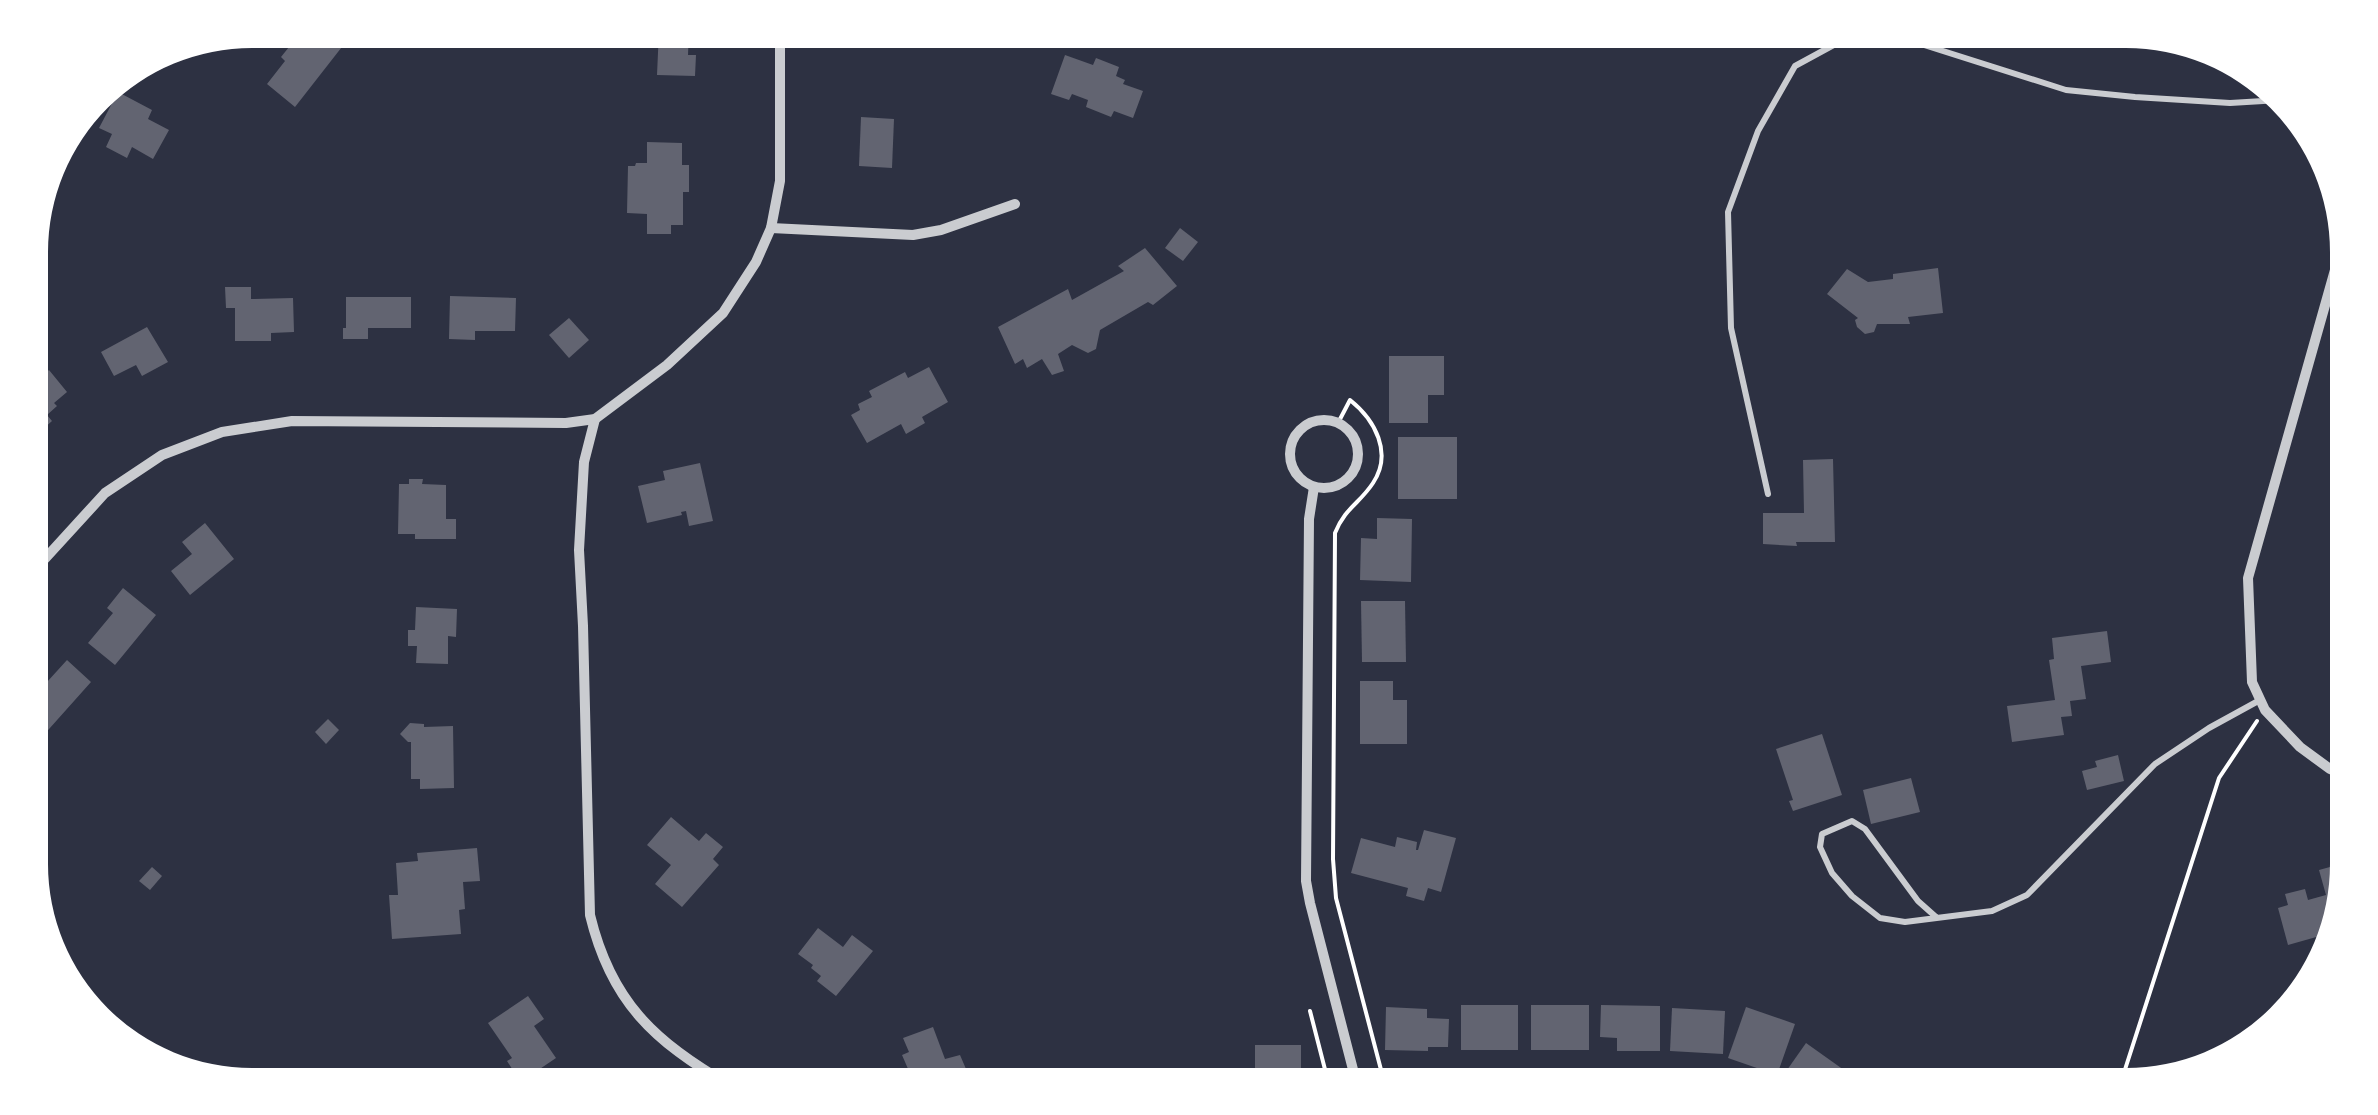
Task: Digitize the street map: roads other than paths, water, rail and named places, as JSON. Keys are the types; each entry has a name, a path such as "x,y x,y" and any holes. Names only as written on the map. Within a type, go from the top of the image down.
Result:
{"street":[{"path":"48,555 105,493 162,456 222,432 292,421 566,423 595,418 667,364 724,313 756,262 771,228 780,181 780,48"},
{"path":"771,228 913,235 941,230 1015,204"},
{"path":"2330,288 2248,578 2252,682 2262,705 2300,747 2330,769"},
{"path":"595,418 584,462 579,550 590,915 598,950 618,988 648,1028 699,1068"},
{"path":"1310,423 1338,423 1356,442 1356,463 1345,481 1325,488 1314,487 1304,482 1290,462 1293,439 1310,423"},
{"path":"1314,487 1308,519 1306,880 1353,1067"}],"lane":[{"path":"1768,494 1730,328 1728,212 1758,132 1795,66 1828,48"},
{"path":"1934,48 2066,90 2230,103 2264,101"},
{"path":"1936,918 1918,901 1864,829 1852,820 1822,834 1820,847 1832,874 1880,918 1905,922 1992,911 2026,895 2155,764 2209,728 2262,705"}]}
